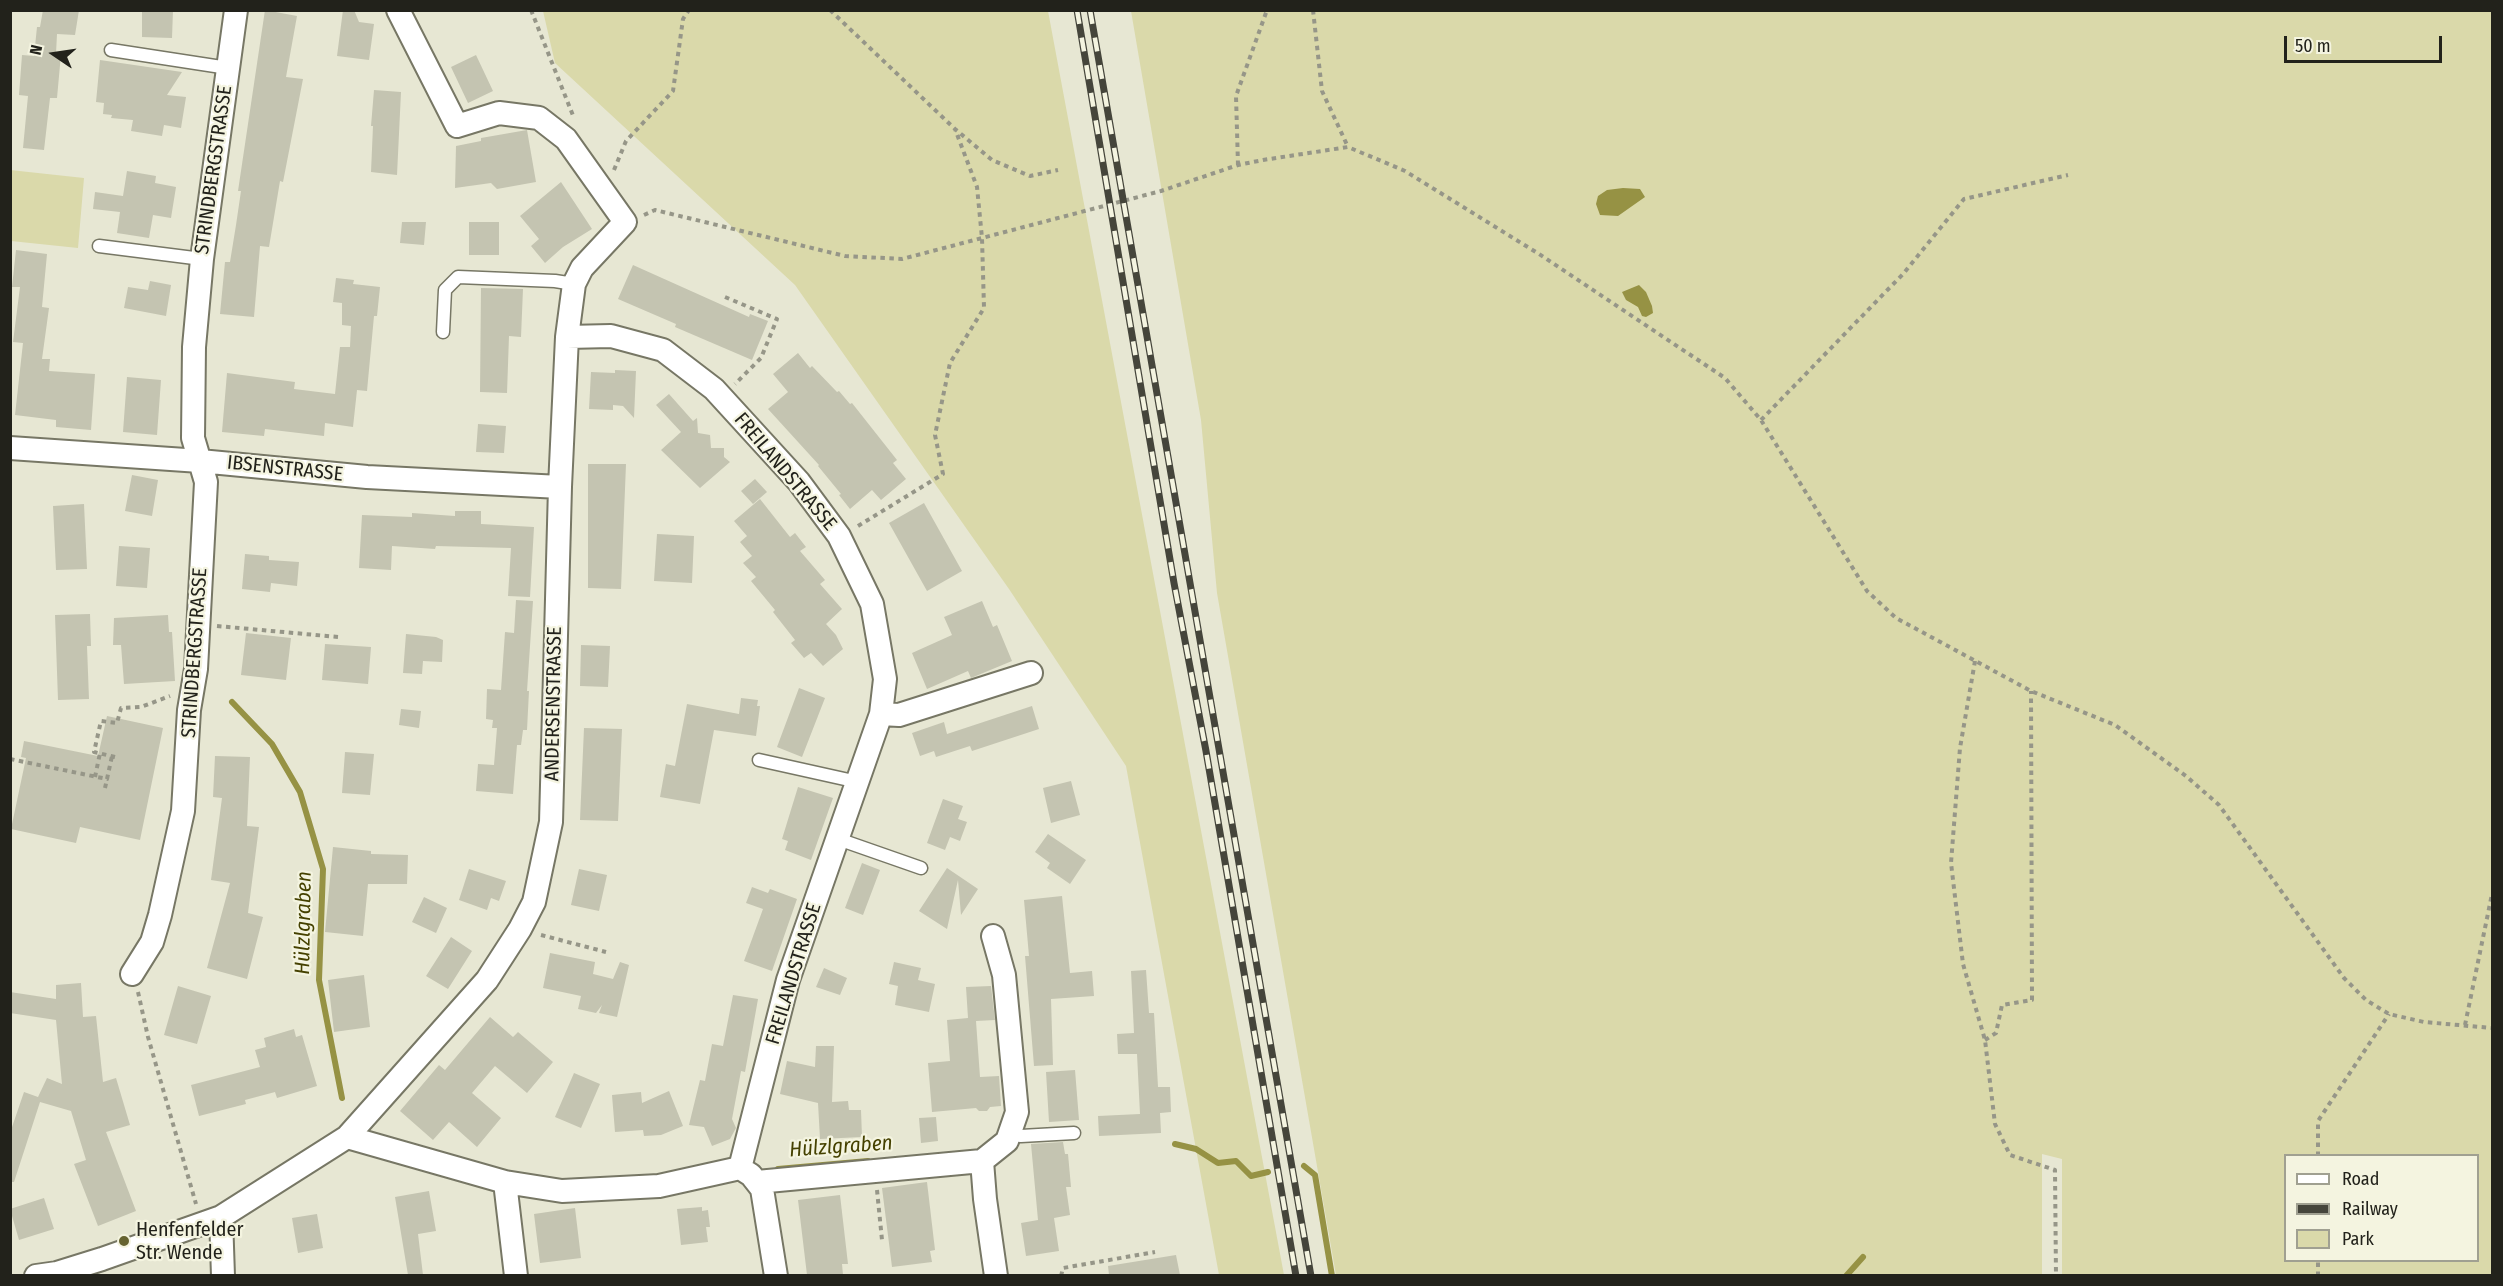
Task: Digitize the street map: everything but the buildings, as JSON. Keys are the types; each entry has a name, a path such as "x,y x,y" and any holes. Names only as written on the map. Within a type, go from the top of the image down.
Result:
{"street":[{"name":"STRINDBERGSTRASSE","path":"132,974 152,942 178,840 199,624 206,482 193,438 194,347 202,260 237,10"},
{"path":"398,10 457,126 499,113 538,118 566,139 626,222"},
{"name":"ANDERSENSTRASSE","path":"50,1275 138,1247 211,1220 347,1137 487,980 520,930 534,902 551,822 560,487 567,337 574,284 582,268 626,222"},
{"name":"FREILANDSTRASSE","path":"567,337 611,336 663,350 722,397 799,482 838,536 872,604 885,680 881,714 788,981 748,1175"},
{"name":"IBSENSTRASSE","path":"10,448 200,460 367,477 560,487"},
{"path":"881,714 899,715 1031,674"},
{"path":"347,1137 505,1182 562,1191 659,1186 748,1175 875,1170 982,1161 1007,1141 1017,1112 1004,975 993,936"},
{"path":"982,1161 996,1275"},
{"path":"748,1175 762,1189 776,1275"},
{"path":"505,1182 516,1275"},
{"path":"211,1220 223,1275"}],"lane":[{"name":"STRINDBERGSTRASSE","path":"111,50 228,68"},
{"path":"99,246 202,260"},
{"path":"443,332 445,290 458,277 555,281 574,284"},
{"path":"759,760 858,782"},
{"path":"837,839 921,868"},
{"path":"1010,1134 1021,1137 1074,1133"}],"path":[{"path":"531,10 578,127"},
{"path":"604,193 626,141 674,91 683,19 689,10"},
{"path":"830,10 955,129 992,160 1030,176 1058,170"},
{"path":"1238,165 1236,96 1267,10"},
{"path":"1313,10 1322,91 1348,147"},
{"path":"838,536 869,520 944,474 935,435 950,363 984,308 982,238 976,187 955,129"},
{"path":"626,222 655,210 845,256 902,259 1161,191 1238,165 1348,147 1405,171 1635,317 1725,378 1761,420 1867,591 1896,618 2031,692 2115,725 2186,776 2219,805 2344,978 2366,1000 2389,1014 2424,1022 2493,1028"},
{"path":"1761,420 1903,274 1964,199 2068,175"},
{"path":"722,397 761,358 777,319 725,297"},
{"path":"199,624 338,637"},
{"path":"1976,661 1960,748 1951,863 1963,964 1985,1040 1995,1124 2010,1155 2055,1170 2056,1275"},
{"path":"105,788 113,756 94,752 100,721 117,723 121,708 141,707 193,687"},
{"path":"1985,1040 1996,1033 2002,1005 2032,1000 2031,692"},
{"path":"95,777 99,753"},
{"path":"10,759 107,779"},
{"path":"2465,1025 2493,894"},
{"path":"520,930 606,952"},
{"path":"132,974 142,1003 148,1037 211,1220"},
{"path":"2318,1154 2318,1121 2389,1014"},
{"path":"875,1170 882,1240"},
{"path":"1061,1275 1063,1268 1155,1252"}],"green space":[{"path":"543,11 1048,11 1284,1275 1219,1275 1126,766 1009,589 795,285 555,63"},
{"path":"1131,11 2492,11 2492,1275 2062,1275 2062,1159 2042,1154 2042,1275 1336,1275 1217,593 1201,420"},
{"path":"10,170 84,178 78,248 11,241"}],"shaded area":[{"path":"1640,189 1645,197 1618,216 1600,215 1596,204 1598,196 1607,190"},
{"path":"1639,285 1646,292 1652,306 1653,313 1646,317 1642,316 1638,307 1626,300 1622,292"}],"waterway":[{"name":"Hülzlgraben","path":"232,702 272,744 300,792 323,869 319,980 342,1098"},
{"name":"Hülzlgraben","path":"1175,1144 1196,1149 1218,1163 1236,1161 1251,1176 1268,1172"},
{"name":"Hülzlgraben","path":"778,1169 868,1161"},
{"name":"Hülzlgraben","path":"1304,1166 1315,1175 1332,1276"},
{"path":"1846,1276 1863,1257"}],"railway":[{"path":"1077,10 1174,583 1206,751 1296,1276"},
{"path":"1090,10 1311,1276"}],"place":[{"name":"Henfenfelder Str. Wende","path":"124,1241"}]}
